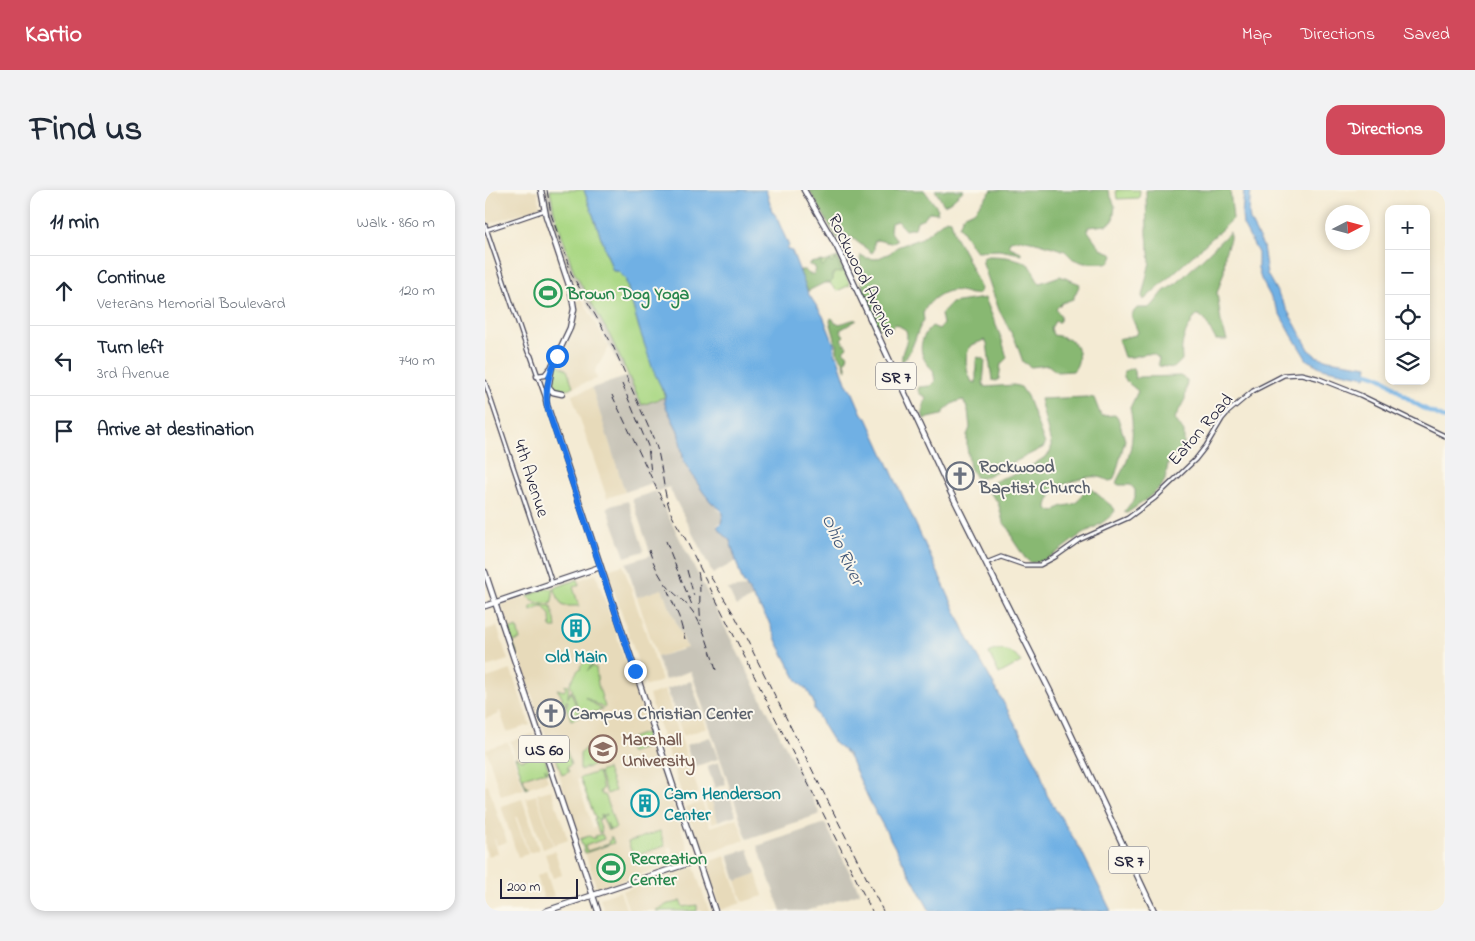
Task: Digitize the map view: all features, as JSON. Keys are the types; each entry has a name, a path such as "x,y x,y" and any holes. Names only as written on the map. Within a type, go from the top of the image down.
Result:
{"main road":[{"path":"537,376 546,374 552,366 571,325 573,314 573,300 545,210 541,190"},
{"name":"Rockwood Avenue","path":"804,190 837,247 986,564"},
{"path":"552,366 546,400 549,416 715,911"},
{"path":"548,386 553,392 562,394"},
{"name":"SR 7","path":"986,564 1059,708 1153,911"},
{"path":"485,606 600,567"},
{"name":"US 60","path":"485,572 598,911"},
{"path":"546,911 698,860"}],"street":[{"path":"486,230 545,210"},
{"path":"485,225 546,400"},
{"name":"Eaton Road","path":"986,564 1001,557 1024,564 1040,565 1079,540 1128,518 1155,498 1195,460 1228,412 1253,391 1284,375 1301,374 1317,378 1360,395 1445,436"},
{"name":"4th Avenue","path":"485,382 552,583"}],"shaded area":[{"path":"485,190 537,190 540,207 489,224 485,214"},
{"path":"545,190 549,190 555,219 569,261 573,260 574,265 571,268 573,273 597,311 625,367 621,369 597,321 571,276 549,212 547,212"},
{"path":"582,299 609,347 595,371 597,379 559,392 552,388 552,380 574,330 577,301"},
{"path":"629,376 642,405 665,397 666,407 678,431 683,456 711,502 722,514 722,521 717,525 717,529 721,530 730,539 736,561 713,574 669,487 656,492 820,814 747,839 691,671 665,680 657,657 687,648 662,589 637,597 626,563 651,555 632,499 656,491 652,483 625,492 592,388"},
{"path":"592,388 625,492 607,498 572,395"},
{"path":"628,501 644,551 625,557 607,507"},
{"name":"Marshall University","path":"623,565 662,681 646,686 607,570"},
{"name":"Marshall University","path":"596,574 691,858 676,862 671,847 667,848 672,864 597,889 541,721 565,713 562,703 537,710 502,605","holes":["581,778 597,826 593,828 577,780"]},
{"path":"746,587 754,597 736,606 728,589"},
{"path":"662,589 687,649 680,649 657,657 637,597"},
{"path":"497,626 508,660 486,667 485,630"},
{"path":"511,670 530,725 507,732 500,711 498,712 499,714 485,719 485,673 487,678"},
{"path":"691,681 702,714 678,722 667,689"},
{"name":"Marshall University","path":"665,690 699,793 683,798 649,695"},
{"path":"702,714 707,728 683,736 678,722"},
{"path":"533,734 548,781 526,788 510,741"},
{"path":"710,737 718,759 693,767 686,745"},
{"path":"508,742 524,789 501,796 486,749"},
{"path":"719,762 726,784 715,788 707,766"},
{"path":"488,785 507,842 497,845 494,839 498,853 488,856 485,846 485,786"},
{"path":"551,790 568,840 554,845 537,794"},
{"path":"729,793 736,815 718,821 711,799"},
{"path":"536,795 553,845 543,849 526,798"},
{"path":"522,799 539,850 529,853 517,817 515,817 528,854 518,857 501,806"},
{"path":"711,799 718,821 712,823 704,801"},
{"path":"702,802 710,827 737,818 745,840 702,854 686,807"},
{"path":"825,823 860,893 806,911 781,911 757,846"},
{"path":"748,849 756,874 736,881 728,855"},
{"path":"555,851 562,875 553,878 545,854"},
{"path":"725,856 741,903 721,910 705,863"},
{"path":"694,867 709,911 629,911 622,891"},
{"path":"546,872 554,896 544,899 537,876"},
{"path":"756,874 763,896 743,902 736,881"},
{"path":"620,891 627,911 604,911 600,898"}],"green space":[{"path":"550,190 584,190 613,271 618,271 625,278 639,328 665,397 642,405 610,336 574,272 554,211"},
{"path":"809,190 924,190 938,209 937,213 929,212 924,218 917,221 915,228 905,230 897,221 891,223 890,231 897,240 891,243 877,240 874,242 872,253 851,237 837,238"},
{"path":"935,190 964,190 944,205"},
{"path":"992,190 1108,190 1115,206 1113,221 1107,225 1088,227 1088,231 1101,249 1111,253 1113,256 1110,262 1084,263 1073,259 1065,251 1021,239 1010,241 1009,244 1010,247 1021,252 1021,254 999,250 977,251 959,226 963,216 974,211"},
{"path":"1116,190 1140,190 1139,198 1117,199"},
{"path":"1146,190 1230,190 1233,219 1144,300 1142,296 1150,262"},
{"path":"946,219 951,220 955,236 981,289 979,293 974,294 948,291 933,300 923,313 924,320 909,353 902,362 902,353 907,339 906,330 896,324 884,332 879,327 869,308 862,284 861,255 866,258 876,259 890,253 897,247 922,238"},
{"path":"1230,232 1230,239 1225,253 1224,272 1217,293 1221,322 1227,340 1216,340 1205,320 1196,315 1185,336 1182,347 1182,360 1174,368 1159,366 1159,359 1151,354 1124,357 1118,339 1136,335 1138,332 1132,318 1132,314 1137,308 1152,306 1164,291 1177,283"},
{"path":"987,256 1010,258 1026,263 1032,268 1040,283 1060,276 1080,284 1073,299 1062,303 1056,309 1061,318 1059,322 1055,321 1051,328 1053,335 1064,337 1064,339 1068,338 1075,345 1079,358 1073,371 1057,372 1048,365 1031,367 1023,362 1016,342 999,310 983,264 983,258"},
{"path":"838,257 850,285 837,291 832,286 819,262"},
{"path":"836,258 842,272 833,273 833,280 830,283 824,283 808,291 801,277 800,270 814,274 816,270 809,263 823,261 821,264 823,266 829,261 832,263"},
{"path":"985,298 1002,340 1007,358 1001,364 999,379 996,381 992,380 987,343 985,340 971,345 966,359 970,378 972,382 976,383 976,361 978,357 985,360 983,384 985,387 1014,385 1021,387 1027,396 1045,444 1044,447 983,478 976,478 970,468 967,435 970,428 968,410 963,400 951,405 942,415 924,419 922,412 926,397 920,394 918,390 919,387 930,386 935,381 933,370 924,360 921,348 927,331 932,326 939,329 943,324 941,314 951,303"},
{"path":"831,318 838,324 857,320 840,330 844,336 841,339 847,347 843,351 848,355 845,363 847,370 837,352 837,344 834,342 835,339 830,321"},
{"path":"559,365 567,370 573,386 562,391 553,389 551,386 552,380 555,379 553,375"},
{"path":"1132,368 1135,379 1139,377 1180,376 1187,380 1185,399 1175,419 1184,432 1184,447 1168,464 1165,480 1161,487 1127,513 1124,512 1135,498 1135,490 1131,485 1119,485 1116,483 1127,461 1132,441 1130,408 1138,391 1127,382 1123,375 1125,371"},
{"path":"1094,398 1101,416 1116,415 1118,418 1125,440 1116,473 1113,480 1109,481 1103,478 1091,477 1060,486 1051,496 1047,509 1054,512 1061,507 1075,503 1087,488 1090,488 1114,508 1115,511 1111,516 1055,554 1044,560 1031,563 1025,558 1013,540 1010,530 1003,522 998,502 987,490 992,483 1018,473 1049,454 1051,444 1040,399"},
{"path":"578,579 579,585 573,587 579,606 563,606 554,588"},
{"path":"548,588 553,589 551,604 534,602 528,596 536,593 531,594"},
{"path":"536,604 551,606 556,628 551,628 550,615 543,606 531,611 530,608"},
{"path":"517,627 520,640 513,642 518,655 516,656 509,630"},
{"path":"995,650 1010,652 1021,662 999,674 989,653"},
{"path":"586,659 592,665 587,671 592,666 596,668 598,685 605,707 603,708 585,697 602,710 582,716 580,715 570,683"},
{"path":"569,685 568,698 571,691 579,715 578,718 571,720 566,707 568,701 566,701 565,706 561,699 563,698 557,689 564,691 566,688 564,686"},
{"path":"648,732 653,745 630,753 626,740"},
{"path":"562,736 571,765 567,767 569,772 562,775 551,742"},
{"path":"539,739 549,771 547,772 545,768 546,773 542,772 523,778 526,787 529,787 526,789 515,757 523,760 532,756 536,750 540,753 539,749 536,748"},
{"path":"591,743 603,749 608,761 597,765 590,746"},
{"path":"587,746 595,765 580,770 580,754"},
{"path":"607,769 615,791 607,794 599,772"},
{"path":"598,772 603,789 600,791 606,797 616,828 610,830 607,823 608,831 601,817 607,814 600,816 601,819 598,819 602,832 599,833 594,819 597,818 580,778"},
{"path":"660,831 665,846 633,856 628,842"},
{"path":"602,834 604,839 585,846 587,851 609,844 610,837 612,837 614,843 585,853 580,839 589,836 595,839 595,836"},
{"path":"680,900 683,907 697,905 697,911 656,911 668,904 679,902"}],"water":[{"name":"Ohio River","path":"584,190 766,190 772,211 789,246 787,249 792,251 808,293 823,316 834,344 835,356 837,355 846,383 853,393 862,414 867,418 968,638 1039,767 1047,795 1082,852 1111,911 930,911 871,804 848,754 834,743 823,725 814,709 814,703 808,691 798,682 768,620 742,580 730,541 717,527 721,523 723,515 720,509 703,492 684,462 678,431 666,407 665,395 653,370 625,278 618,271 613,271"},
{"path":"1244,190 1251,190 1250,221 1263,246 1267,274 1310,351 1316,356 1328,360 1368,366 1366,377 1322,368 1307,360 1261,279 1258,269 1258,253 1243,225"}],"waterway":[{"path":"1363,372 1385,380 1417,404 1445,418"}],"railway":[{"path":"547,190 551,214 572,275 613,346 655,442 660,459 667,502 673,517 872,911"},
{"path":"622,384 648,446 651,473"},
{"path":"612,395 665,506"},
{"path":"666,541 692,605"},
{"path":"649,550 655,566 664,581 693,612 701,626 716,670"},
{"path":"687,570 694,596"},
{"path":"698,572 701,621"},
{"path":"710,576 735,616 883,911"},
{"path":"667,589 679,617 685,639"}],"place":[{"name":"Brown Dog Yoga","path":"548,293"},
{"name":"Rockwood Baptist Church","path":"960,476"},
{"name":"Old Main","path":"576,628"},
{"name":"Campus Christian Center","path":"551,713"},
{"name":"Marshall University","path":"603,749"},
{"name":"Cam Henderson Center","path":"645,803"},
{"name":"Recreation Center","path":"611,868"}],"route":[{"path":"557,356 552,366 549,380 546,400 548,410 635,671"}]}
